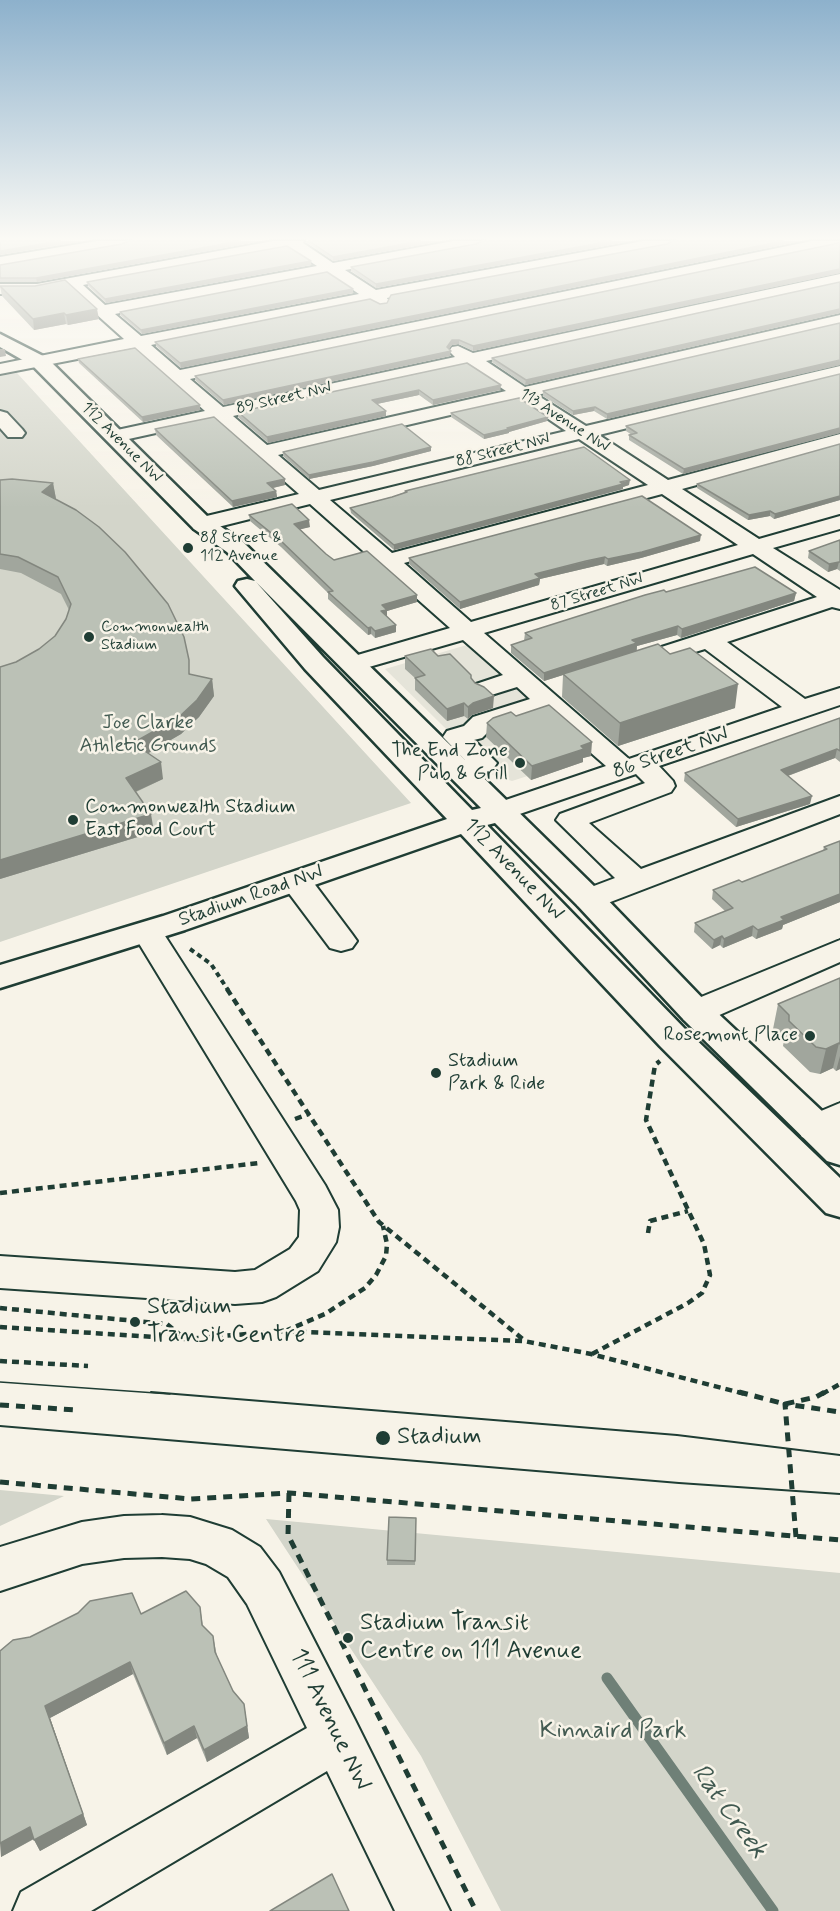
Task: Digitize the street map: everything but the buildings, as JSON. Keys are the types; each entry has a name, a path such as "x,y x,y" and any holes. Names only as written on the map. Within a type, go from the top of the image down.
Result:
{"main road":[{"path":"0,339 40,362"},
{"name":"112 Avenue NW","path":"40,362 202,524 235,547 354,664 589,899 696,1012 832,1132"},
{"name":"112 Avenue NW","path":"202,524 217,552 315,663 672,1037 840,1202"},
{"name":"Stadium Road NW","path":"0,977 147,932 501,811"}],"street":[{"path":"125,330 467,631 542,690 633,767 659,781 661,786 570,820 636,880"},
{"path":"0,369 203,330"},
{"path":"177,376 394,330"},
{"name":"113 Avenue NW","path":"426,330 838,599"},
{"name":"89 Street NW","path":"115,436 600,330"},
{"path":"263,452 797,330"},
{"path":"812,330 832,340"},
{"name":"88 Street NW","path":"202,524 840,371"},
{"path":"0,417 15,433 0,436"},
{"path":"387,561 662,485 840,440"},
{"name":"87 Street NW","path":"354,664 840,522"},
{"path":"607,672 838,599"},
{"path":"709,640 801,709"},
{"path":"485,689 542,690"},
{"path":"460,771 483,764 456,737 473,732 482,723 542,690"},
{"name":"86 Street NW","path":"501,811 840,696"},
{"path":"589,899 840,804"},
{"path":"296,881 341,941"},
{"path":"0,1300 199,1286 262,1286 304,1260 316,1242 320,1227 319,1210 283,1135 147,932"},
{"path":"696,1012 840,951"},
{"name":"111 Avenue NW","path":"0,1569 82,1543 124,1537 190,1538 216,1545 244,1562 263,1588 423,1911"},
{"path":"40,1911 338,1737"}],"path":[{"path":"190,950 211,964 382,1225 524,1341"},
{"path":"591,1354 702,1293 710,1275 709,1261 646,1120 655,1065 667,1055"},
{"path":"0,1192 271,1162 283,1135 309,1114"},
{"path":"648,1233 650,1221 688,1211"},
{"path":"284,1331 325,1314 365,1288 376,1275 386,1256 387,1244 382,1225"},
{"path":"0,1300 167,1324 186,1339"},
{"path":"0,1327 186,1339 284,1331 524,1341 591,1354 785,1404 840,1412"},
{"path":"0,1361 88,1366"},
{"path":"785,1404 816,1397 840,1384"},
{"path":"785,1404 796,1537"},
{"path":"0,1405 76,1410"},
{"path":"0,1482 211,1500 289,1493 840,1540"},
{"path":"289,1493 288,1535 476,1911"}],"shaded area":[{"path":"477,642 602,752 512,781 493,775 385,669"}],"green space":[{"name":"Joe Clarke Athletic Grounds","path":"17,373 411,803 0,942 0,376"},
{"path":"0,1490 64,1496 0,1526"},
{"name":"Kinnaird Park","path":"266,1519 840,1573 840,1911 501,1911 421,1756"}],"waterway":[{"name":"Rat Creek","path":"607,1678 773,1911"}],"tram line":[{"path":"0,1382 170,1394"},
{"path":"151,1392 677,1435 840,1455"},
{"path":"0,1426 679,1483 840,1494"}],"place":[{"name":"88 Street & 112 Avenue","path":"188,548"},
{"name":"Commonwealth Stadium","path":"89,637"},
{"name":"The End Zone Pub & Grill","path":"520,763"},
{"name":"Commonwealth Stadium East Food Court","path":"73,820"},
{"name":"Rosemont Place","path":"810,1036"},
{"name":"Stadium Park & Ride","path":"436,1073"},
{"name":"Stadium Transit Centre","path":"135,1322"},
{"name":"Stadium","path":"383,1438"},
{"name":"Stadium Transit Centre on 111 Avenue","path":"348,1638"}]}
